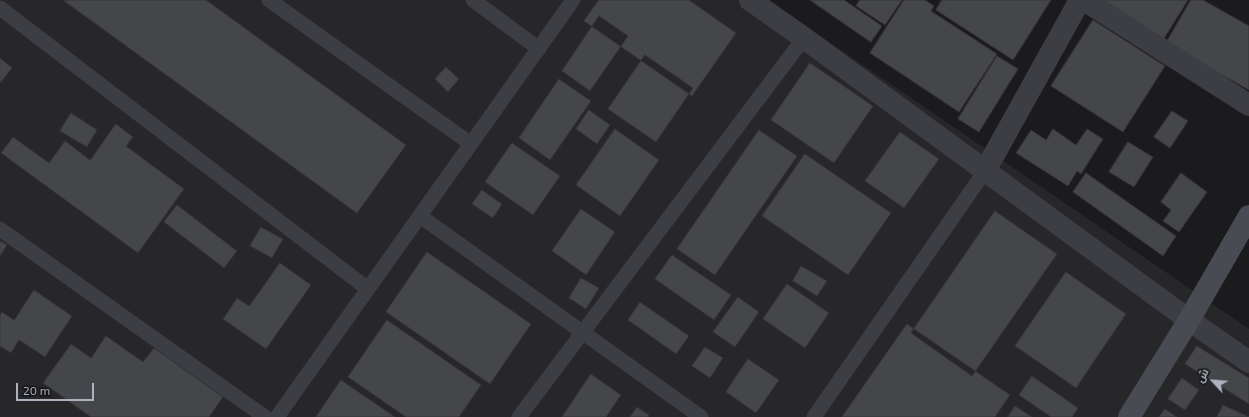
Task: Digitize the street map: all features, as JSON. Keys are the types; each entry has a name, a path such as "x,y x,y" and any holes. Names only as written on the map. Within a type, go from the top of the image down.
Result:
{"street":[{"path":"750,0 1249,362"},
{"path":"985,171 1080,0"},
{"path":"1084,0 1249,105"},
{"path":"1129,417 1190,320 1249,216"}],"lane":[{"path":"269,0 471,144"},
{"path":"474,0 539,49"},
{"path":"277,417 573,0"},
{"path":"2,7 368,289"},
{"path":"519,417 804,38"},
{"path":"814,417 985,171"},
{"path":"420,216 701,417"},
{"path":"0,229 265,417"}],"shaded area":[{"path":"0,0 768,0 1249,329 1249,417 0,417"}],"building":[{"path":"63,0 206,0 406,145 357,213"},
{"path":"599,0 689,0 736,33 692,96 584,21"},
{"path":"810,0 844,0 882,26 871,42"},
{"path":"860,0 902,0 885,25 856,6"},
{"path":"904,0 925,0 934,6 931,11 997,54 959,112 870,53"},
{"path":"942,0 1051,0 1013,60 936,10"},
{"path":"1097,0 1188,0 1163,40"},
{"path":"1191,0 1203,0 1249,26 1249,90 1166,43"},
{"path":"599,16 628,36 590,91 562,71"},
{"path":"1093,20 1165,66 1123,132 1051,86"},
{"path":"645,55 693,88 656,142 608,109"},
{"path":"997,56 1018,69 979,132 958,119"},
{"path":"0,58 12,68 0,83"},
{"path":"810,63 873,106 834,163 771,120"},
{"path":"446,67 459,79 448,92 435,79"},
{"path":"559,79 591,101 550,160 519,138"},
{"path":"589,110 610,125 597,144 576,129"},
{"path":"1172,111 1188,121 1170,148 1154,137"},
{"path":"71,113 97,130 87,147 60,131"},
{"path":"116,124 133,137 126,146 184,189 138,253 1,153 13,137 49,163 65,141 90,160"},
{"path":"615,129 659,160 620,216 576,185"},
{"path":"1053,129 1076,145 1087,129 1103,139 1081,174 1077,171 1068,186 1016,153 1031,130 1046,140"},
{"path":"759,130 797,156 715,275 677,249"},
{"path":"900,132 939,159 904,208 865,181"},
{"path":"1128,142 1153,157 1134,187 1109,172"},
{"path":"512,143 560,176 533,215 485,182"},
{"path":"805,154 891,213 848,275 762,216"},
{"path":"1086,173 1176,236 1163,256 1073,192"},
{"path":"1181,173 1207,192 1179,232 1163,221 1171,210 1161,202"},
{"path":"482,190 502,204 493,218 472,204"},
{"path":"177,205 237,251 224,268 164,222"},
{"path":"581,209 615,232 586,275 552,251"},
{"path":"995,211 1057,254 972,376 911,333"},
{"path":"261,227 283,239 272,258 250,246"},
{"path":"0,241 7,245 0,256"},
{"path":"427,252 531,324 490,384 386,312"},
{"path":"672,255 731,295 714,320 655,279"},
{"path":"280,263 311,285 266,349 223,319 237,298 249,306"},
{"path":"801,266 827,281 817,296 793,281"},
{"path":"1066,272 1126,314 1076,388 1015,346"},
{"path":"581,278 599,288 586,309 569,298"},
{"path":"787,284 829,313 805,348 763,319"},
{"path":"34,290 72,316 45,357 19,340 11,353 0,346 0,315 2,312 14,320"},
{"path":"738,297 759,312 735,347 713,332"},
{"path":"640,302 689,336 676,354 628,320"},
{"path":"387,320 481,385 459,417 406,417 348,377"},
{"path":"907,324 1010,395 995,417 842,417"},
{"path":"106,336 143,362 154,348 223,397 209,417 91,417 43,383 71,344 91,358"},
{"path":"1197,346 1249,378 1249,404 1185,364"},
{"path":"705,347 723,358 710,378 692,366"},
{"path":"748,359 779,380 756,413 726,392"},
{"path":"591,374 621,395 606,417 562,417"},
{"path":"1032,376 1078,408 1072,417 1051,417 1019,395"},
{"path":"1182,378 1199,390 1185,410 1168,399"},
{"path":"341,380 395,417 316,417"},
{"path":"1223,405 1249,417 1217,417"},
{"path":"1015,406 1032,417 1008,417"},
{"path":"637,407 649,415 648,417 630,417"},
{"path":"1165,409 1177,417 1159,417"}]}
